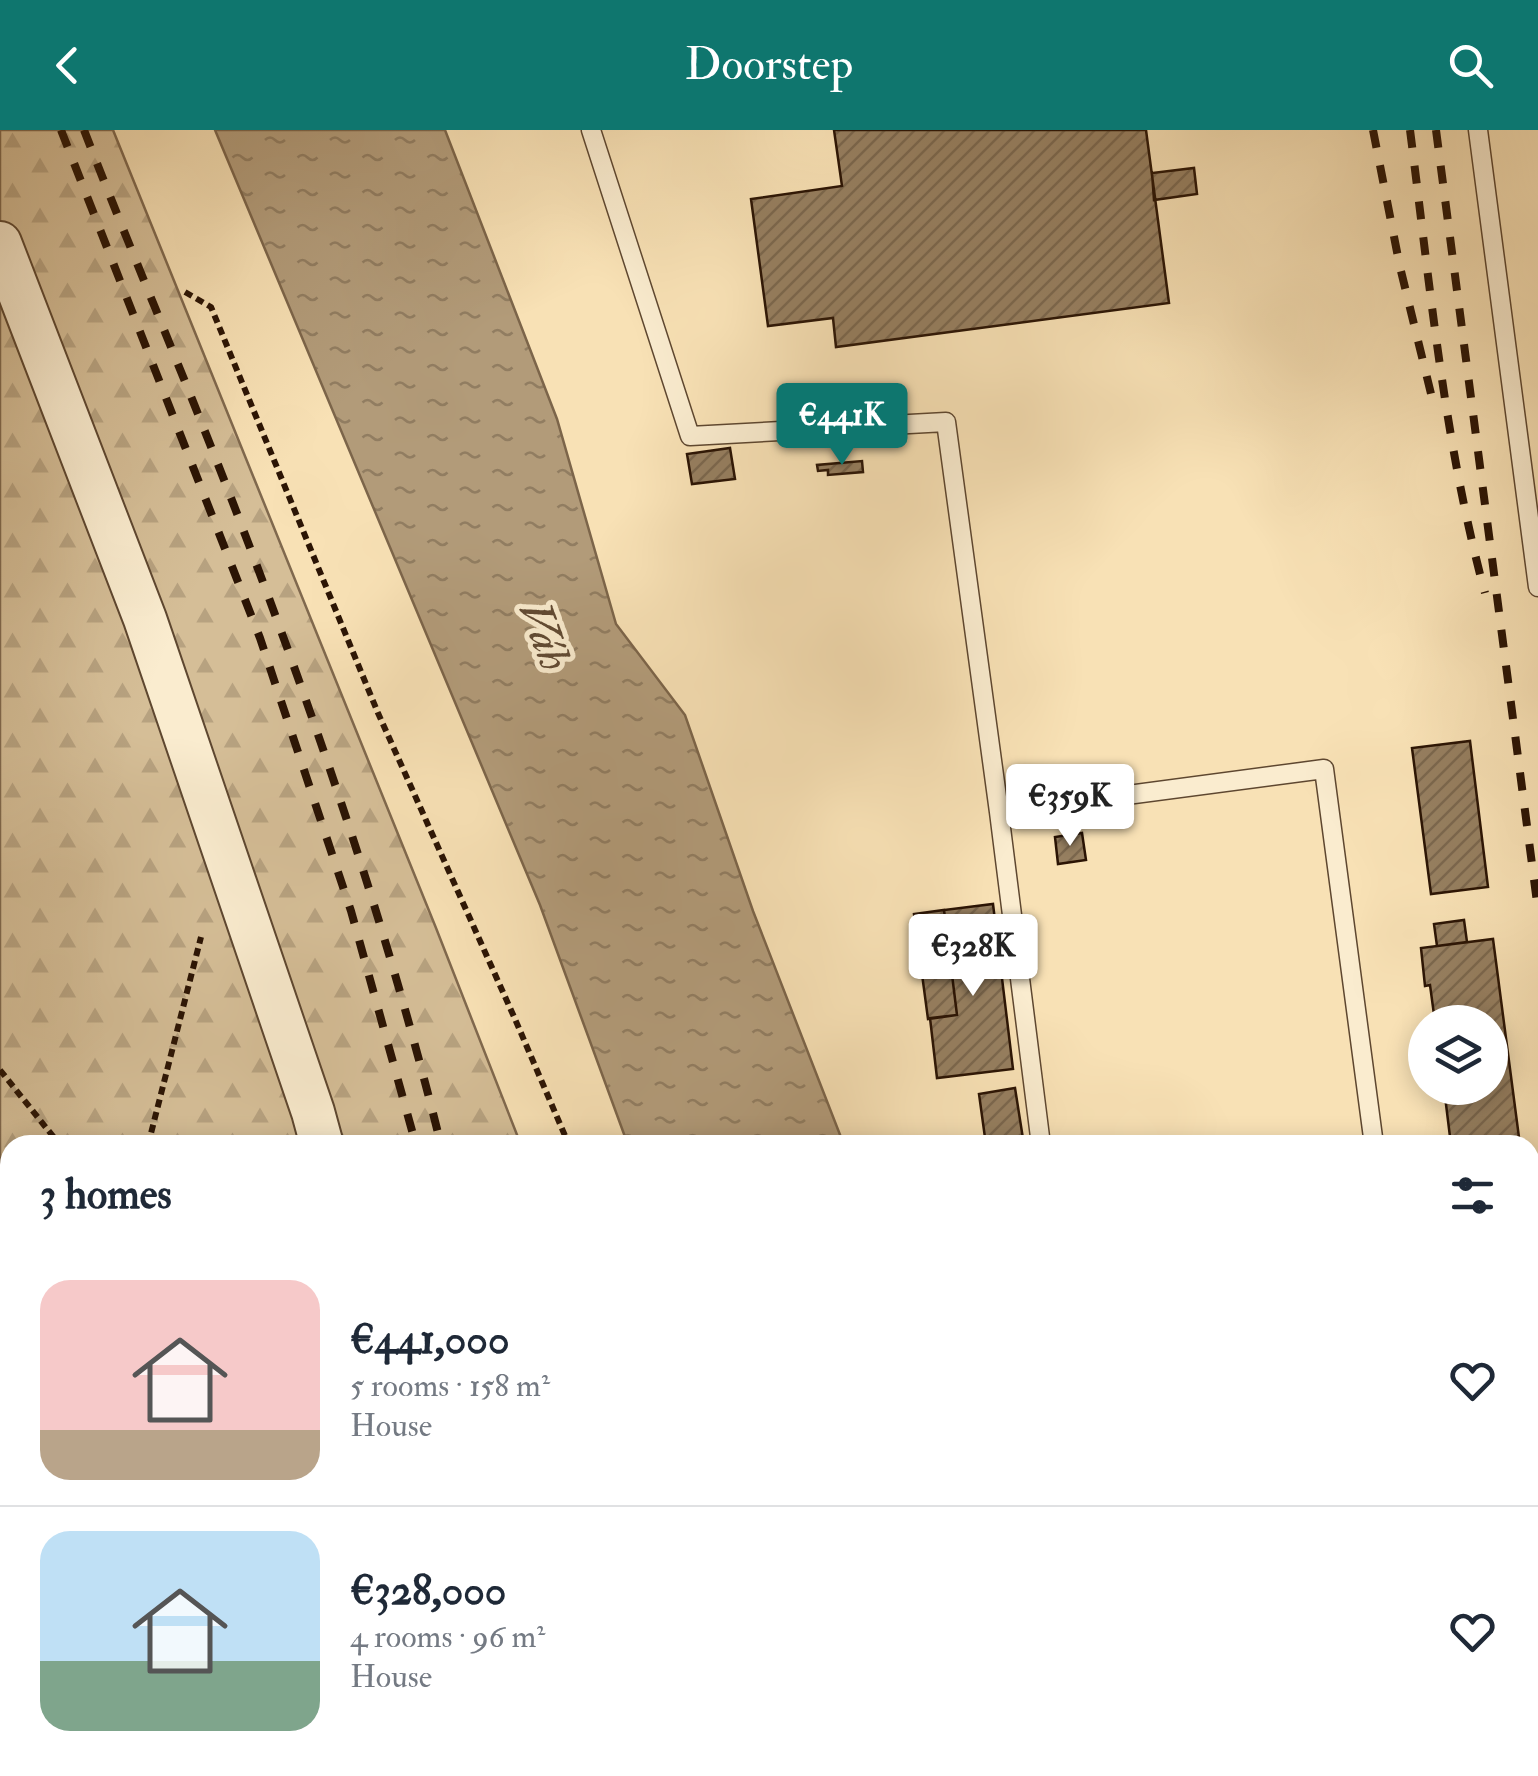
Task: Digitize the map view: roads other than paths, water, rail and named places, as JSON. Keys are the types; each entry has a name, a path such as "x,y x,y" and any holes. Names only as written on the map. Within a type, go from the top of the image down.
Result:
{"street":[{"path":"0,243 145,620 319,1135"}],"lane":[{"path":"591,130 690,436 946,422 1040,1135"},
{"path":"1478,130 1538,587"},
{"path":"999,812 1324,769 1373,1135"}],"water":[{"name":"Váh","path":"215,130 445,130 557,419 616,624 685,715 753,911 840,1135 624,1135 540,905"}],"railway":[{"path":"61,130 260,638 351,911 413,1135"},
{"path":"84,130 298,677 399,988 438,1135"},
{"path":"1373,130 1400,267 1434,406"},
{"path":"1410,130 1449,421 1485,593"},
{"path":"1436,130 1538,910"}]}
